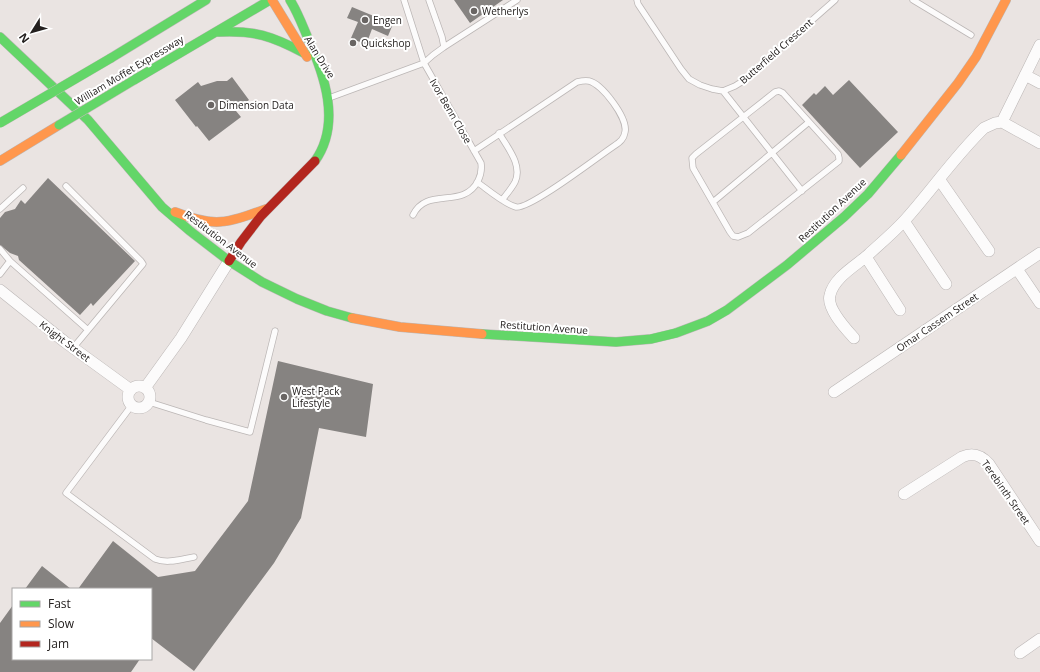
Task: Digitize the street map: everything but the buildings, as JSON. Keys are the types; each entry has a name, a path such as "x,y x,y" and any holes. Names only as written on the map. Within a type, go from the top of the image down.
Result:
{"street":[{"name":"William Moffet Expressway","path":"0,123 206,0"},
{"name":"William Moffet Expressway","path":"0,161 271,0"},
{"name":"Alan Drive","path":"271,0 325,88"},
{"name":"Alan Drive","path":"290,0 317,58 325,88"},
{"name":"Restitution Avenue","path":"0,37 88,120 162,207 229,261 262,282 327,311 359,320 393,326 449,332 616,342 651,339 708,321 727,310 787,265 844,217 868,194 897,160 958,83 976,57 1006,0"},
{"path":"216,32 244,31 258,33 304,53"},
{"path":"1002,122 1040,45"},
{"path":"1025,75 1040,82"},
{"path":"145,388 181,338 236,249 260,217 306,171 318,156 325,143 328,130 329,116 325,88"},
{"path":"854,338 829,302 833,286 843,275 866,257 904,221 984,128 995,123 1002,122 1040,143"},
{"path":"939,179 989,251"},
{"path":"162,207 190,219 205,223 232,221 268,209"},
{"path":"904,221 946,284"},
{"name":"Omar Cassem Street","path":"834,392 1040,253"},
{"path":"866,257 900,310"},
{"path":"1017,268 1040,303"},
{"name":"Knight Street","path":"0,290 73,348 131,390"},
{"path":"138,386 145,388 150,394 149,402 144,407 136,408 129,400 128,396 131,390 138,386"},
{"name":"Terebinth Street","path":"904,494 962,456 967,454 976,454 984,458 989,464 1040,541"},
{"path":"1020,653 1040,639"}],"lane":[{"name":"Ivor Benn Close","path":"404,0 424,63 481,163 482,168 477,182"},
{"path":"429,0 444,47"},
{"path":"327,99 424,63 444,47 517,0"},
{"path":"637,0 681,70 689,79 700,85 723,91 773,152 802,191"},
{"name":"Butterfield Crescent","path":"723,91 743,81 835,0"},
{"path":"913,0 971,35"},
{"path":"413,215 416,209 423,203 468,193 477,182 502,200 516,207 522,207 537,200 614,146 622,140 626,131 615,105 598,85 588,80 577,82 474,151"},
{"path":"779,91 783,93 809,122 838,154 840,158 839,161 748,233 738,237 734,236 730,232 693,168 692,158 775,92 779,91"},
{"path":"713,202 809,122"},
{"path":"499,133 515,160 517,171 515,182 502,200"},
{"path":"66,186 143,264 73,348"},
{"path":"0,209 23,188"},
{"path":"0,249 10,261 88,330"},
{"path":"0,274 10,261"},
{"path":"149,402 250,432 275,331"},
{"path":"132,405 66,493 155,559 171,561 194,557"}],"traffic: fast":[{"path":"111,58 206,0"},
{"path":"134,80 270,0"},
{"path":"290,0 319,66 328,98 328,131 323,146 315,161"},
{"path":"218,32 242,32 262,35 282,42 304,53"},
{"path":"0,37 88,120 162,207 190,231 229,261 262,282 297,299 327,311 352,318"},
{"path":"0,123 111,58"},
{"path":"59,125 134,80"},
{"path":"482,334 616,342 651,339 676,333 708,321 727,310 787,265 844,217 868,194 901,155"}],"traffic: slow":[{"path":"272,0 307,57"},
{"path":"901,155 958,83 976,57 1006,0"},
{"path":"0,161 59,125"},
{"path":"175,212 201,220 221,222 241,218 266,209"},
{"path":"352,318 400,327 482,334"}],"traffic: jam":[{"path":"229,261 241,242 261,216 315,161"}],"place":[{"name":"Wetherlys","path":"474,11"},
{"name":"Engen","path":"365,20"},
{"name":"Quickshop","path":"353,43"},
{"name":"Dimension Data","path":"211,105"},
{"name":"West Pack Lifestyle","path":"284,397"}]}
